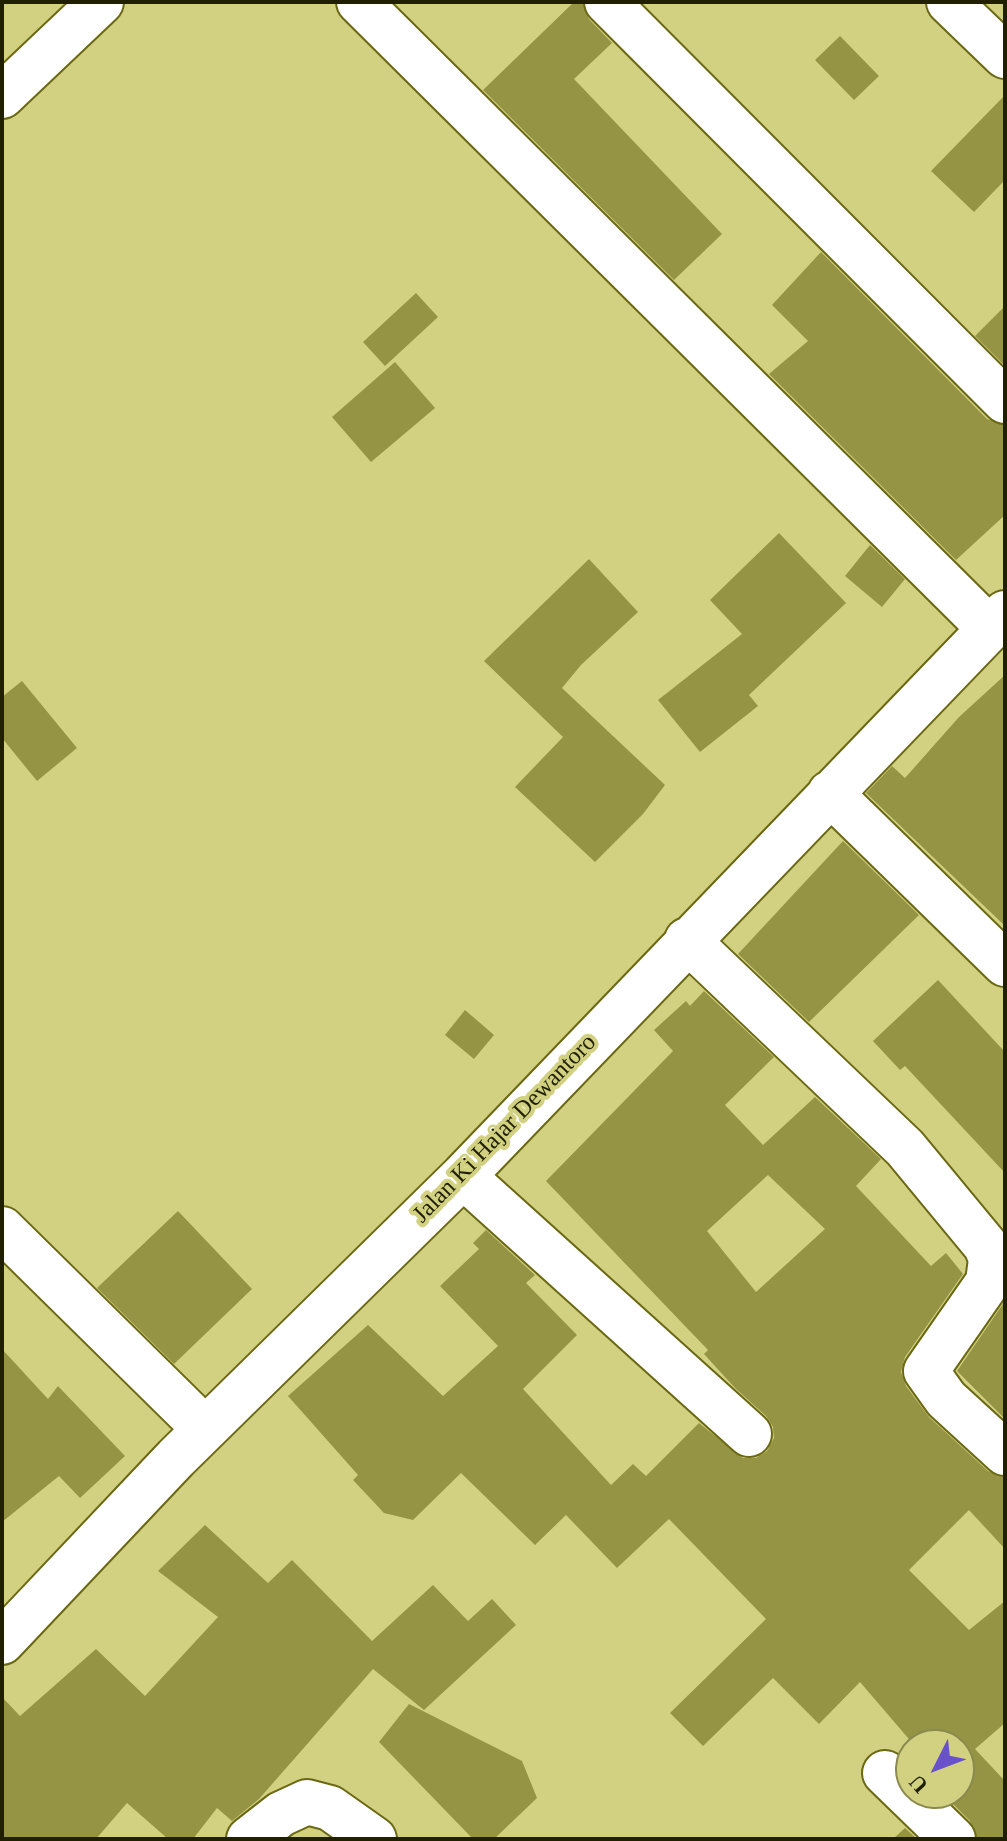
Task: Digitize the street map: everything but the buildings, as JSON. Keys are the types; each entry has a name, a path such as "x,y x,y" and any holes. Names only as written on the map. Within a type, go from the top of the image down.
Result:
{"street":[{"path":"2,96 101,2"},
{"path":"359,2 997,621"},
{"path":"607,2 1005,401"},
{"path":"949,2 1005,56"},
{"name":"Jalan Ki Hajar Dewantoro","path":"2,1642 205,1429 463,1176 997,621"},
{"path":"830,793 1005,964"},
{"path":"687,940 905,1148 986,1246 991,1259 988,1282 926,1371 946,1399 1005,1453"},
{"path":"463,1176 749,1434"},
{"path":"2,1229 205,1429"},
{"path":"885,1773 953,1839"},
{"path":"249,1839 281,1814 307,1802 330,1808 374,1839"}]}
